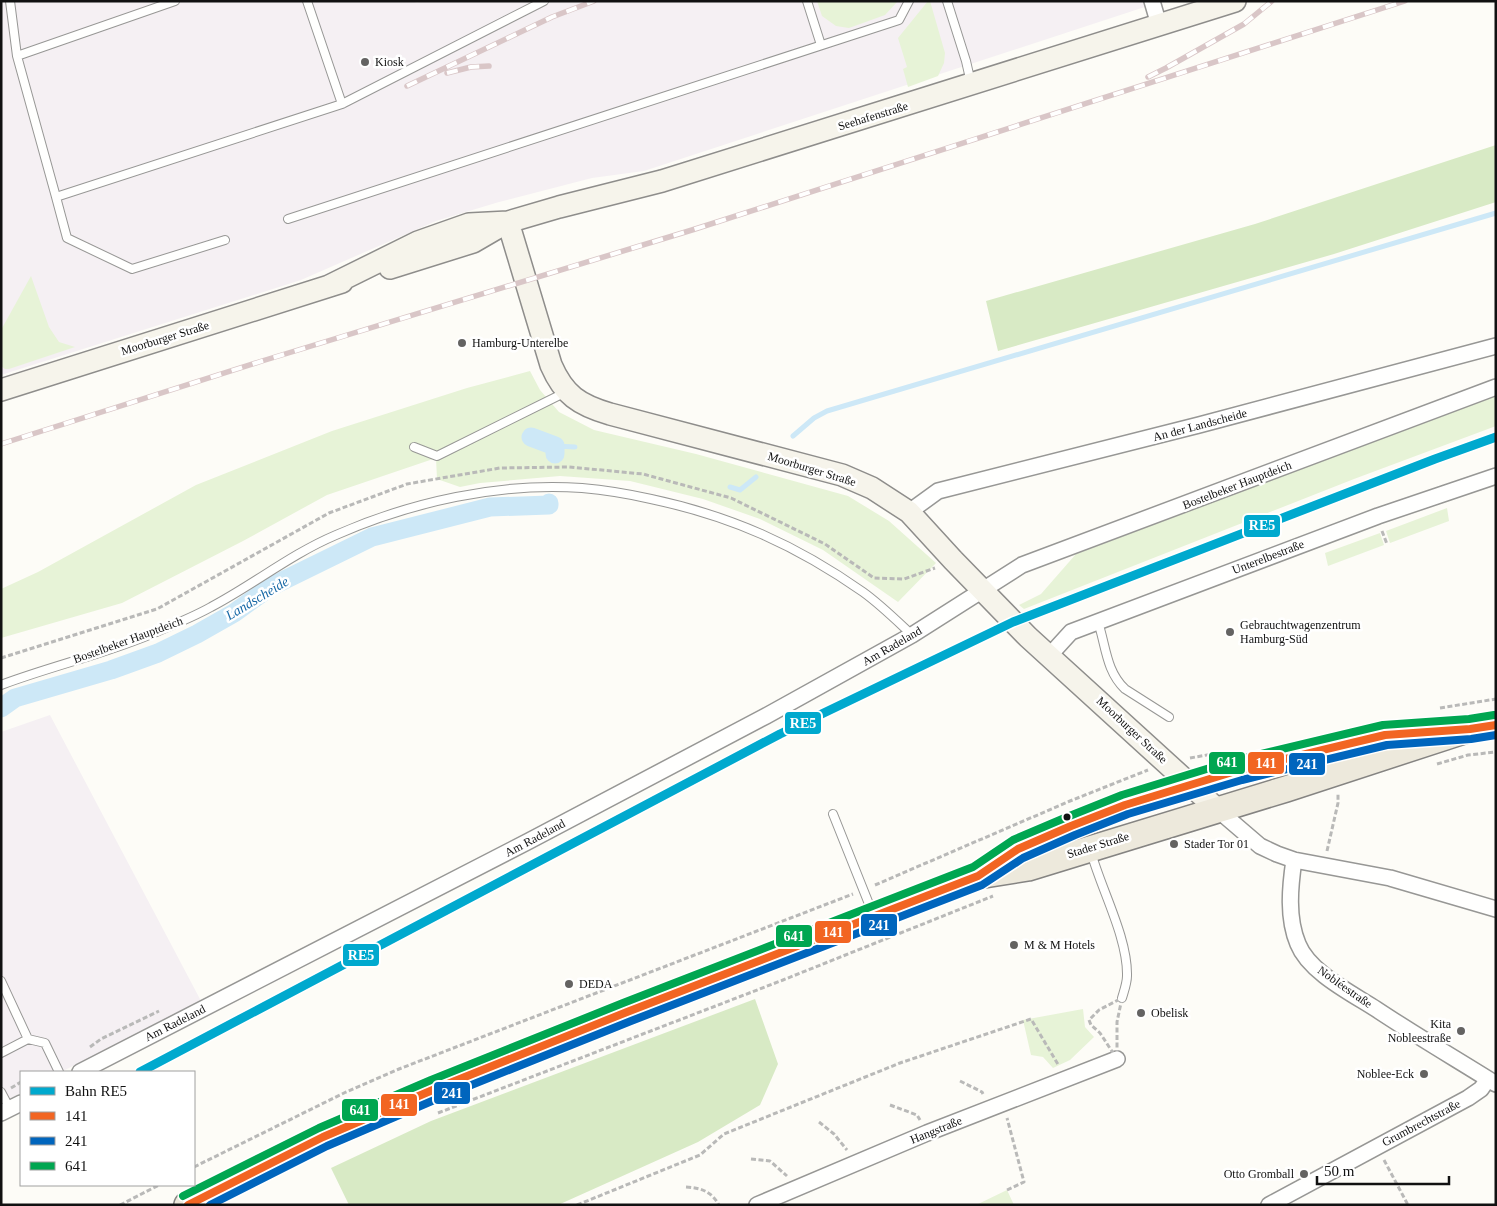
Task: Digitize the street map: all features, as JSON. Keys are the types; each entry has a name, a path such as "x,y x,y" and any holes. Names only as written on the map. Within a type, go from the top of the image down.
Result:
{"main road":[{"name":"Seehafenstraße","path":"508,222 662,181 1235,1"},
{"name":"Moorburger Straße","path":"1,390 473,242 508,222 551,365 557,379 566,392 582,404 610,414 842,475 872,488 908,512 1013,622 1218,810"},
{"path":"1470,730 1496,725"},
{"name":"Stader Straße","path":"978,876 1018,849 1062,829 1125,805 1190,785 1282,759 1385,735 1470,730"},
{"name":"Stader Straße","path":"186,1205 323,1137 435,1089 978,876 1028,868 1286,790 1470,730"}],"street":[{"path":"1152,1 1159,26"},
{"name":"An der Landscheide","path":"908,512 938,491 1494,349"},
{"name":"Bostelbeker Hauptdeich","path":"983,590 1022,565 1496,387"},
{"name":"Unterelbestraße","path":"1050,656 1071,632 1378,516 1496,476"},
{"name":"Am Radeland","path":"82,1071 547,832 766,716 912,635 983,590"},
{"path":"1218,810 1260,846 1294,860 1390,878 1496,908"},
{"name":"Nobléestraße","path":"1294,860 1290,898 1293,924 1298,943 1303,953 1314,966 1332,980 1492,1082"},
{"name":"Hangstraße","path":"768,1203 798,1187 854,1163 1117,1059"},
{"name":"Grumbrechtstraße","path":"1270,1205 1468,1098 1492,1082"}],"lane":[{"path":"10,1 17,56 67,238 132,269 225,240"},
{"path":"17,56 175,1"},
{"path":"307,1 342,104"},
{"path":"56,197 342,104 544,1"},
{"path":"807,1 821,45"},
{"path":"288,219 899,20 909,1"},
{"path":"947,1 966,61 971,85"},
{"path":"414,447 437,456 566,392"},
{"name":"Bostelbeker Hauptdeich","path":"1,685 159,632 212,607 290,559 333,536 373,520 421,504 487,492 528,488 582,488 628,494 681,506 735,522 783,544 820,564 865,594 912,635"},
{"path":"1098,622 1109,667 1118,683 1169,717"},
{"path":"833,814 874,916"},
{"path":"1089,848 1119,934 1125,958 1128,977 1122,998"},
{"path":"1,981 28,1038"},
{"path":"1,1053 28,1038 45,1043 59,1071"},
{"path":"1,1092 11,1108"}],"path":[{"path":"1,658 157,609 329,514 346,507 407,484 500,468 569,467 643,474 731,498 825,544 874,578 904,579 953,560"},
{"path":"1382,531 1387,544"},
{"path":"1434,709 1496,699"},
{"path":"195,1167 346,1092 399,1069 864,890 1070,801 1167,763 1224,751"},
{"path":"1432,765 1468,756 1496,752"},
{"path":"1325,866 1328,842 1338,803 1338,794 1332,796"},
{"path":"430,1116 784,980 995,896"},
{"path":"1117,1059 1100,1033 1091,1026 1089,1020 1099,1010 1122,998"},
{"path":"577,1205 700,1154 724,1134 900,1063 1031,1019 1066,1078"},
{"path":"1117,1022 1117,1059"},
{"path":"960,1081 982,1092 997,1106 1024,1182 1007,1190"},
{"path":"890,1105 917,1115 927,1133"},
{"path":"819,1122 845,1145 854,1163"},
{"path":"1377,1146 1408,1205"},
{"path":"751,1159 770,1161 782,1170 798,1187"},
{"path":"120,1205 157,1186"},
{"path":"686,1187 702,1188 715,1198 719,1205"}],"shaded area":[{"path":"1,1 412,1 417,3 424,1 1163,1 644,171 592,178 499,202 436,221 301,280 1,375"},
{"path":"50,715 201,1001 63,1071 20,1071 20,1094 1,1103 1,732"}],"green space":[{"path":"817,1 898,1 885,15 849,28 836,26 822,16"},
{"path":"928,1 930,1 945,53 944,63 938,76 908,87 903,69 907,67 898,38"},
{"path":"1496,145 1496,202 1334,254 998,351 986,301 1255,224"},
{"path":"31,276 49,327 59,342 75,347 5,369 1,366 1,330"},
{"path":"530,371 540,390 559,412 594,430 696,454 848,496 889,521 936,563 898,602 823,550 760,519 703,499 630,481 560,476 480,483 460,487 437,479 436,458 327,495 243,541 122,603 1,638 1,589 38,572 196,485 332,431 467,388"},
{"path":"1496,395 1496,426 1354,479 1024,609 1019,605 1041,594 1076,554"},
{"path":"1447,508 1449,521 1390,543 1386,531"},
{"path":"1380,533 1384,545 1328,566 1325,553"},
{"path":"755,999 778,1064 760,1105 698,1142 558,1205 349,1205 331,1168 431,1121"},
{"path":"1083,1009 1085,1027 1094,1037 1070,1060 1053,1068 1043,1057 1031,1055 1023,1020"},
{"path":"1007,1190 1014,1205 976,1205"}],"waterway":[{"path":"793,436 814,418 827,411 1496,213"},
{"name":"Landscheide","path":"531,437 555,446 555,454"},
{"path":"555,446 575,447"},
{"path":"730,487 740,490 756,477"},
{"name":"Landscheide","path":"1,708 15,698 111,670 158,653 234,613 270,587 372,537 490,507 549,505 549,503"}],"railway":[{"path":"407,86 552,17 594,1"},
{"path":"1148,77 1244,24 1272,1"},
{"path":"1,444 262,361 692,230 1405,1"},
{"path":"447,73 471,67 489,66"}],"rail line":[{"name":"RE5","path":"142,1071 780,734 1013,622 1496,437"}],"transit line":[{"name":"641","path":"183,1196 319,1128 431,1080 973,867 1013,840 1122,795 1236,760 1383,725 1469,719 1494,715"},
{"name":"141","path":"188,1205 323,1137 435,1089 627,1012 978,876 1018,849 1125,805 1239,770 1385,735 1470,729 1496,725"},
{"name":"241","path":"210,1205 327,1146 439,1098 631,1021 982,885 1023,858 1128,814 1242,780 1387,745 1471,739 1496,735"}],"place":[{"name":"Kiosk","path":"365,62"},
{"name":"Hamburg-Unterelbe","path":"462,343"},
{"name":"Gebrauchtwagenzentrum Hamburg-Süd","path":"1230,632"},
{"name":"Stader Tor 01","path":"1174,844"},
{"name":"M & M Hotels","path":"1014,945"},
{"name":"DEDA","path":"569,984"},
{"name":"Obelisk","path":"1141,1013"},
{"name":"Kita Nobleestraße","path":"1461,1031"},
{"name":"Noblee-Eck","path":"1424,1074"},
{"name":"Otto Gromball","path":"1304,1174"}]}
